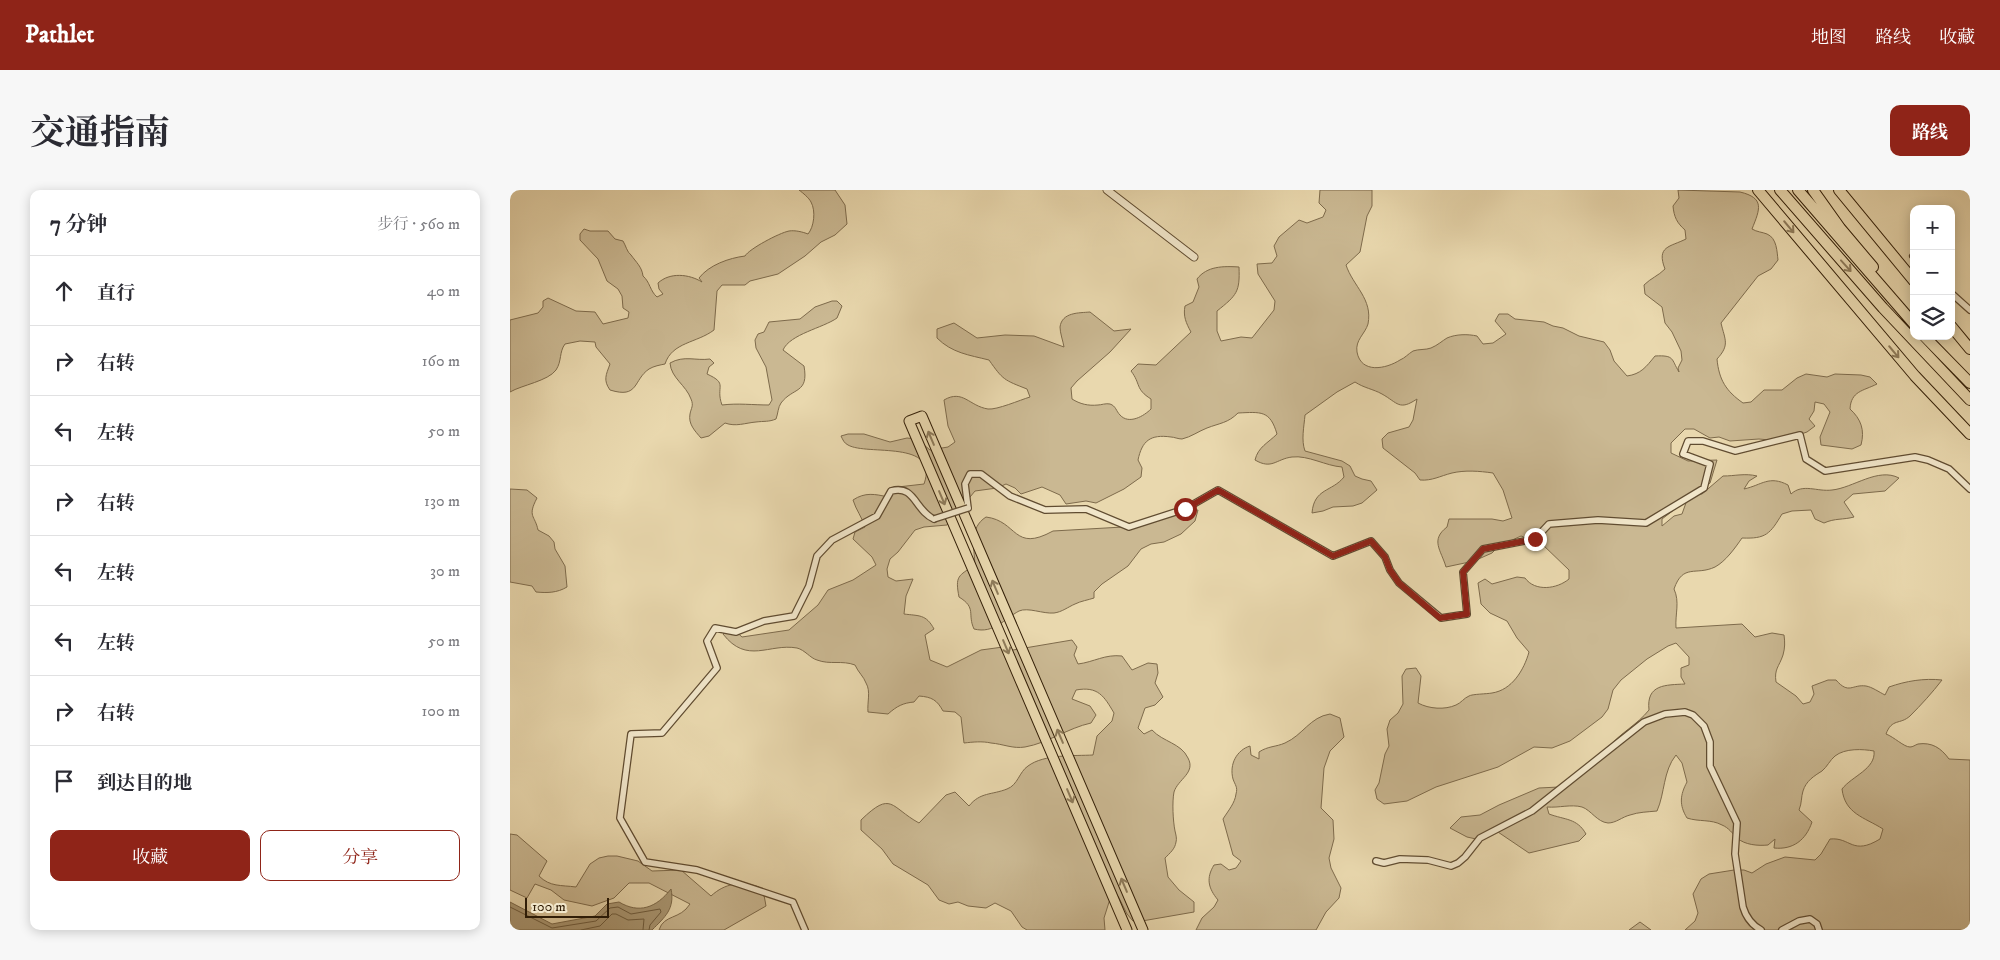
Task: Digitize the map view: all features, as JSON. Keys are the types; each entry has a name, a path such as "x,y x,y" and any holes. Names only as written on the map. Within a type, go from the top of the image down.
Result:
{"highway":[{"path":"1758,190 1915,376 1970,434"},
{"path":"1780,190 1882,308 1970,400"},
{"path":"1798,190 1910,319"},
{"path":"1814,190 1840,228 1910,311"},
{"path":"1840,190 1910,276"},
{"path":"1955,331 1970,349"},
{"path":"1928,340 1970,384"},
{"path":"1935,340 1960,373"}],"main road":[{"path":"1127,930 909,421 922,416 1143,930"}],"street":[{"path":"1107,190 1194,257"},
{"path":"1953,295 1970,310"},
{"path":"805,930 793,902 697,870 645,862 620,818 631,734 662,733 717,668 708,641 715,628 736,632 764,621 794,616 809,586 817,556 832,540 877,516 891,491 900,489 908,491 926,516 934,519 968,508 965,484 970,474 981,474 1010,496 1044,510 1086,509 1129,527 1185,509 1218,490 1333,556 1371,541 1385,557 1390,570 1399,583 1440,618 1467,614 1463,572 1483,549 1535,539 1549,524 1598,520 1646,523 1704,488 1710,464 1683,454 1688,441 1703,441 1735,451 1800,436 1806,460 1825,470 1915,457 1939,463 1970,488"},
{"path":"1376,861 1384,863 1400,858 1428,860 1451,866 1458,863 1480,838 1532,810 1644,722 1665,714 1685,712 1699,719 1708,734 1710,766 1737,822 1735,854 1743,907 1745,914 1761,930"},
{"path":"1782,930 1799,921 1810,919 1817,924 1819,930"}],"shaded area":[{"path":"799,190 835,190 845,205 847,224 835,235 821,242 805,256 778,274 750,281 745,285 722,285 717,291 714,330 673,351 665,364 649,369 631,390 619,392 610,390 606,374 610,364 596,347 595,342 580,341 565,344 558,367 552,374 510,392 510,320 538,313 543,307 543,301 548,298 576,311 595,312 603,324 628,318 629,312 623,308 622,296 618,289 607,281 598,259 580,240 580,234 584,229 608,231 615,239 623,241 657,297 663,294 659,289 658,283 663,279 680,275 702,282 699,278 708,269 726,260 745,256 758,246 784,232 799,231 808,234 813,223 813,206 810,200"},
{"path":"1320,190 1372,190 1372,206 1367,216 1360,252 1346,265 1368,307 1368,324 1357,348 1359,359 1363,364 1375,368 1388,366 1413,351 1431,348 1447,338 1458,335 1477,336 1483,344 1493,343 1506,334 1495,321 1499,314 1508,314 1515,319 1544,322 1579,336 1604,342 1610,350 1614,361 1627,376 1640,372 1655,356 1666,356 1672,359 1679,372 1678,368 1682,360 1681,351 1672,332 1665,323 1662,307 1645,294 1644,285 1665,269 1662,256 1666,248 1686,239 1685,230 1676,220 1673,210 1673,206 1679,198 1678,190 1740,192 1754,197 1757,201 1758,210 1752,229 1767,234 1773,239 1778,260 1771,269 1758,276 1721,323 1725,346 1717,359 1724,384 1743,403 1751,402 1764,390 1782,390 1797,378 1806,374 1827,377 1835,374 1870,377 1877,384 1855,395 1850,409 1861,425 1863,434 1861,445 1852,449 1821,445 1820,437 1830,412 1824,404 1815,402 1814,411 1809,419 1815,426 1807,432 1780,441 1759,439 1730,441 1719,437 1710,438 1694,429 1685,429 1671,443 1671,453 1688,461 1717,460 1710,483 1695,494 1702,494 1723,476 1757,476 1749,481 1744,489 1770,481 1781,482 1788,485 1791,494 1805,488 1832,490 1874,476 1891,475 1899,478 1885,491 1853,494 1844,502 1854,517 1824,523 1815,519 1811,510 1792,511 1782,514 1766,534 1742,538 1727,558 1715,567 1686,573 1678,581 1674,589 1677,603 1676,628 1742,624 1755,637 1772,633 1784,635 1784,650 1776,671 1776,682 1796,696 1803,704 1810,702 1814,694 1812,686 1828,680 1836,680 1848,688 1861,686 1873,688 1885,695 1889,687 1902,683 1935,679 1942,680 1910,716 1891,726 1886,734 1908,747 1928,744 1939,749 1949,759 1970,760 1970,930 1685,930 1695,921 1698,913 1693,894 1701,879 1709,874 1734,870 1744,870 1752,873 1766,864 1785,857 1815,860 1830,839 1863,846 1880,839 1883,829 1856,814 1847,804 1842,789 1867,768 1874,757 1874,751 1854,750 1839,753 1808,782 1804,787 1799,810 1812,822 1802,839 1787,847 1774,848 1775,839 1768,845 1748,844 1718,823 1687,818 1681,800 1687,782 1682,763 1676,755 1666,775 1657,811 1633,814 1608,823 1582,807 1547,807 1549,814 1570,820 1579,825 1586,834 1579,841 1529,853 1495,830 1476,839 1467,837 1450,828 1461,817 1480,815 1539,788 1559,787 1609,747 1649,710 1649,701 1654,691 1664,686 1685,684 1681,677 1681,668 1689,665 1689,657 1676,643 1647,659 1621,680 1613,690 1608,709 1602,717 1570,741 1552,748 1534,747 1498,767 1436,787 1407,801 1384,804 1377,799 1375,790 1379,783 1385,754 1389,746 1387,729 1390,720 1398,713 1403,704 1402,676 1406,669 1416,668 1421,676 1418,703 1427,707 1442,708 1452,707 1471,695 1492,693 1506,688 1524,666 1529,652 1517,638 1507,621 1490,613 1481,604 1478,583 1485,579 1492,584 1517,577 1525,578 1534,585 1546,588 1558,585 1569,579 1569,570 1542,544 1521,536 1499,546 1492,553 1474,561 1446,567 1438,541 1439,536 1447,527 1449,519 1492,519 1503,521 1512,518 1503,490 1493,473 1488,472 1462,471 1432,479 1420,480 1415,473 1383,448 1382,439 1388,433 1409,427 1413,420 1417,399 1402,405 1355,382 1337,392 1305,415 1303,442 1305,451 1342,461 1350,466 1355,476 1371,481 1377,490 1362,503 1353,506 1333,507 1312,513 1316,499 1344,477 1342,467 1298,457 1287,458 1270,464 1255,460 1261,448 1277,434 1271,420 1264,414 1253,412 1238,413 1227,421 1182,439 1164,436 1148,440 1142,448 1138,460 1142,468 1141,477 1124,489 1096,503 1086,501 1066,504 1060,495 1042,487 1021,494 1015,488 1006,484 997,488 975,491 947,525 924,527 915,530 890,559 887,569 888,577 896,581 913,579 906,596 904,614 925,618 931,624 934,629 925,635 930,660 947,667 981,650 1003,647 1013,650 1072,640 1077,647 1074,655 1078,664 1105,657 1122,656 1132,670 1148,663 1157,664 1158,673 1155,683 1163,697 1155,705 1145,708 1138,728 1144,734 1152,730 1181,749 1190,763 1188,772 1174,792 1173,812 1176,841 1173,849 1165,858 1168,877 1179,890 1194,902 1194,912 1133,921 1127,914 1118,896 1110,899 1104,918 1105,930 1027,930 1022,927 1011,911 995,903 986,908 968,906 958,902 949,904 939,900 928,885 893,864 882,849 861,830 861,820 871,811 885,804 891,804 919,823 946,795 955,792 969,806 977,798 1011,787 1028,766 1042,759 1059,756 1093,755 1097,736 1112,721 1114,713 1100,694 1084,689 1076,690 1072,699 1090,706 1096,715 1091,723 1025,747 1012,747 984,742 964,743 961,717 955,712 943,711 939,704 931,698 919,696 914,702 900,705 888,714 868,712 869,693 864,679 855,665 814,659 803,650 797,648 787,647 758,651 741,649 723,634 731,627 742,637 789,630 818,605 828,590 853,580 876,565 872,557 853,539 855,532 865,527 853,500 870,494 888,497 889,488 924,484 926,470 922,460 912,455 857,448 847,444 841,436 864,434 890,442 907,438 917,439 930,450 948,447 955,442 948,426 944,400 956,396 981,407 992,409 1030,397 1027,389 1005,379 989,360 961,353 943,343 937,338 937,329 954,323 977,338 1005,335 1034,336 1064,347 1060,332 1061,322 1072,314 1090,312 1114,331 1131,329 1110,352 1071,388 1072,399 1087,405 1110,404 1124,418 1140,417 1151,409 1151,399 1140,389 1131,371 1138,364 1156,365 1191,332 1185,319 1184,310 1185,306 1193,302 1199,287 1197,279 1210,269 1239,267 1239,282 1236,292 1217,311 1217,331 1221,341 1241,337 1252,338 1274,310 1275,301 1258,274 1257,264 1272,263 1277,256 1274,246 1279,237 1299,220 1307,223 1323,217 1326,210 1319,203","holes":["1687,500 1682,514 1674,516 1662,526 1662,519"]},
{"path":"837,301 842,306 837,318 799,335 787,344 783,350 804,366 805,375 802,386 779,406 776,419 737,425 725,423 709,436 701,438 692,427 690,421 692,405 689,394 673,373 670,363 680,359 710,359 714,363 709,367 707,374 714,377 720,383 722,405 769,405 772,400 766,367 756,348 755,340 758,334 764,332 769,322 800,319 815,307"},
{"path":"510,489 527,490 537,498 532,513 533,516 538,530 549,536 554,542 555,549 565,566 567,587 552,592 536,592 532,586 510,582"},
{"path":"1198,510 1195,521 1181,534 1164,542 1151,544 1141,549 1128,566 1094,592 1094,598 1077,603 1060,612 1050,613 1023,610 993,628 974,629 970,608 959,597 957,585 959,577 975,565 975,532 981,521 986,517 1004,524 1016,534 1030,539 1053,531 1123,527 1178,512"},
{"path":"1330,714 1340,718 1344,737 1330,751 1324,768 1321,808 1333,820 1334,839 1329,858 1331,868 1341,888 1339,898 1326,912 1316,930 1196,930 1202,918 1214,907 1218,900 1209,883 1214,865 1221,864 1229,870 1236,868 1241,861 1233,855 1223,819 1233,804 1237,792 1232,773 1235,758 1241,751 1250,746 1251,755 1259,759 1259,752 1291,740 1312,722"},
{"path":"510,834 517,835 547,861 539,876 552,884 576,887 590,864 599,858 617,856 638,861 652,871 681,870 711,896 722,888 734,884 759,887 764,895 766,906 724,930 659,930 665,921 682,913 690,904 649,883 629,883 614,898 592,906 564,900 551,890 535,884 527,898 510,890"},
{"path":"1640,922 1651,930 1629,930"}],"water":[{"path":"671,889 672,902 668,912 652,930 510,930 510,902 552,924 595,916 607,904 619,902 633,908 647,907 659,901"}],"route":[{"path":"1185,509 1218,490 1333,556 1371,541 1385,557 1390,570 1399,583 1440,618 1467,614 1463,572 1483,549 1535,539"}]}
